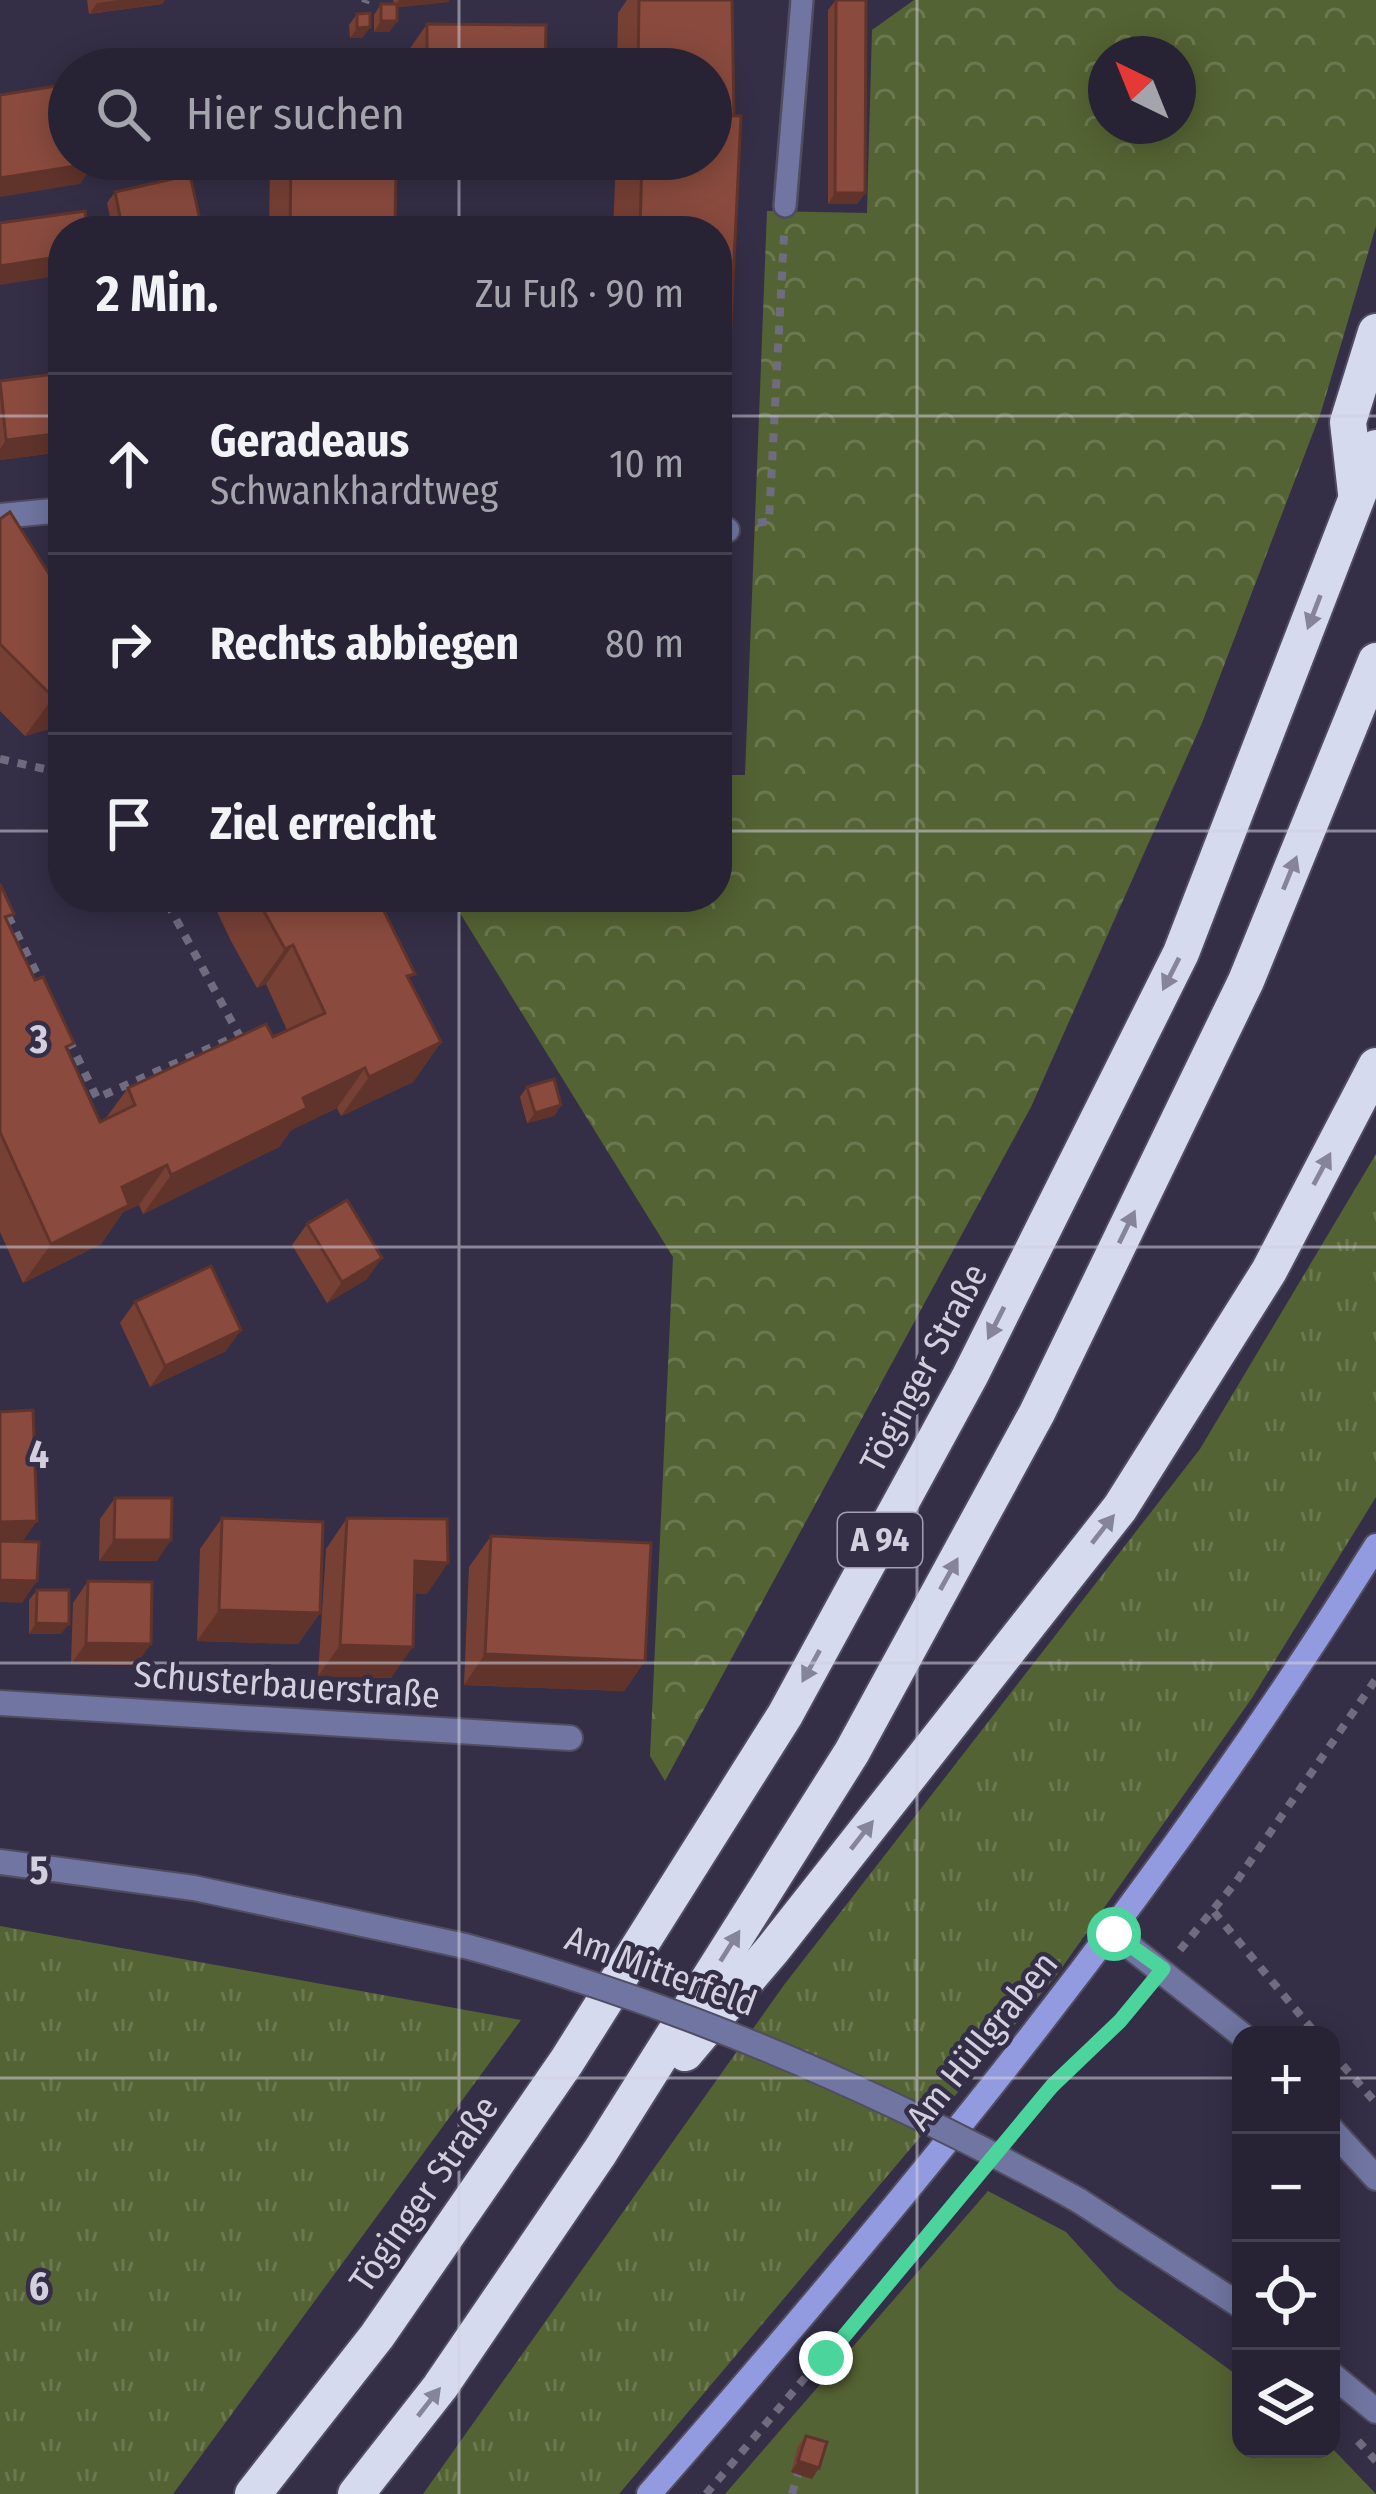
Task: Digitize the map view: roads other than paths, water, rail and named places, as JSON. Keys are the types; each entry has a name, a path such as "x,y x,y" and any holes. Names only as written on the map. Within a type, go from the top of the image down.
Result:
{"highway":[{"path":"1357,502 1348,422 1376,332"},
{"name":"Töginger Straße","path":"254,2494 377,2336 567,2061 785,1715 970,1376 1181,953 1376,448"},
{"name":"A 94","path":"356,2494 440,2387 601,2152 852,1752 1037,1413 1246,981 1376,661"},
{"path":"601,2152 773,1949 1120,1508 1268,1271 1376,1066"}],"main road":[{"name":"Am Hüllgraben","path":"649,2494 805,2315 1114,1934 1271,1714 1376,1546"}],"street":[{"path":"0,516 48,511"},
{"name":"Schusterbauerstraße","path":"0,1703 570,1738"},
{"name":"Am Mitterfeld","path":"0,1862 194,1888 465,1946 592,1983 732,2033 934,2122 1078,2200 1232,2300"},
{"path":"1114,1934 1232,2027"},
{"path":"1336,2134 1376,2178"},
{"path":"1340,2381 1376,2411"}],"lane":[{"path":"785,206 802,0"}]}
